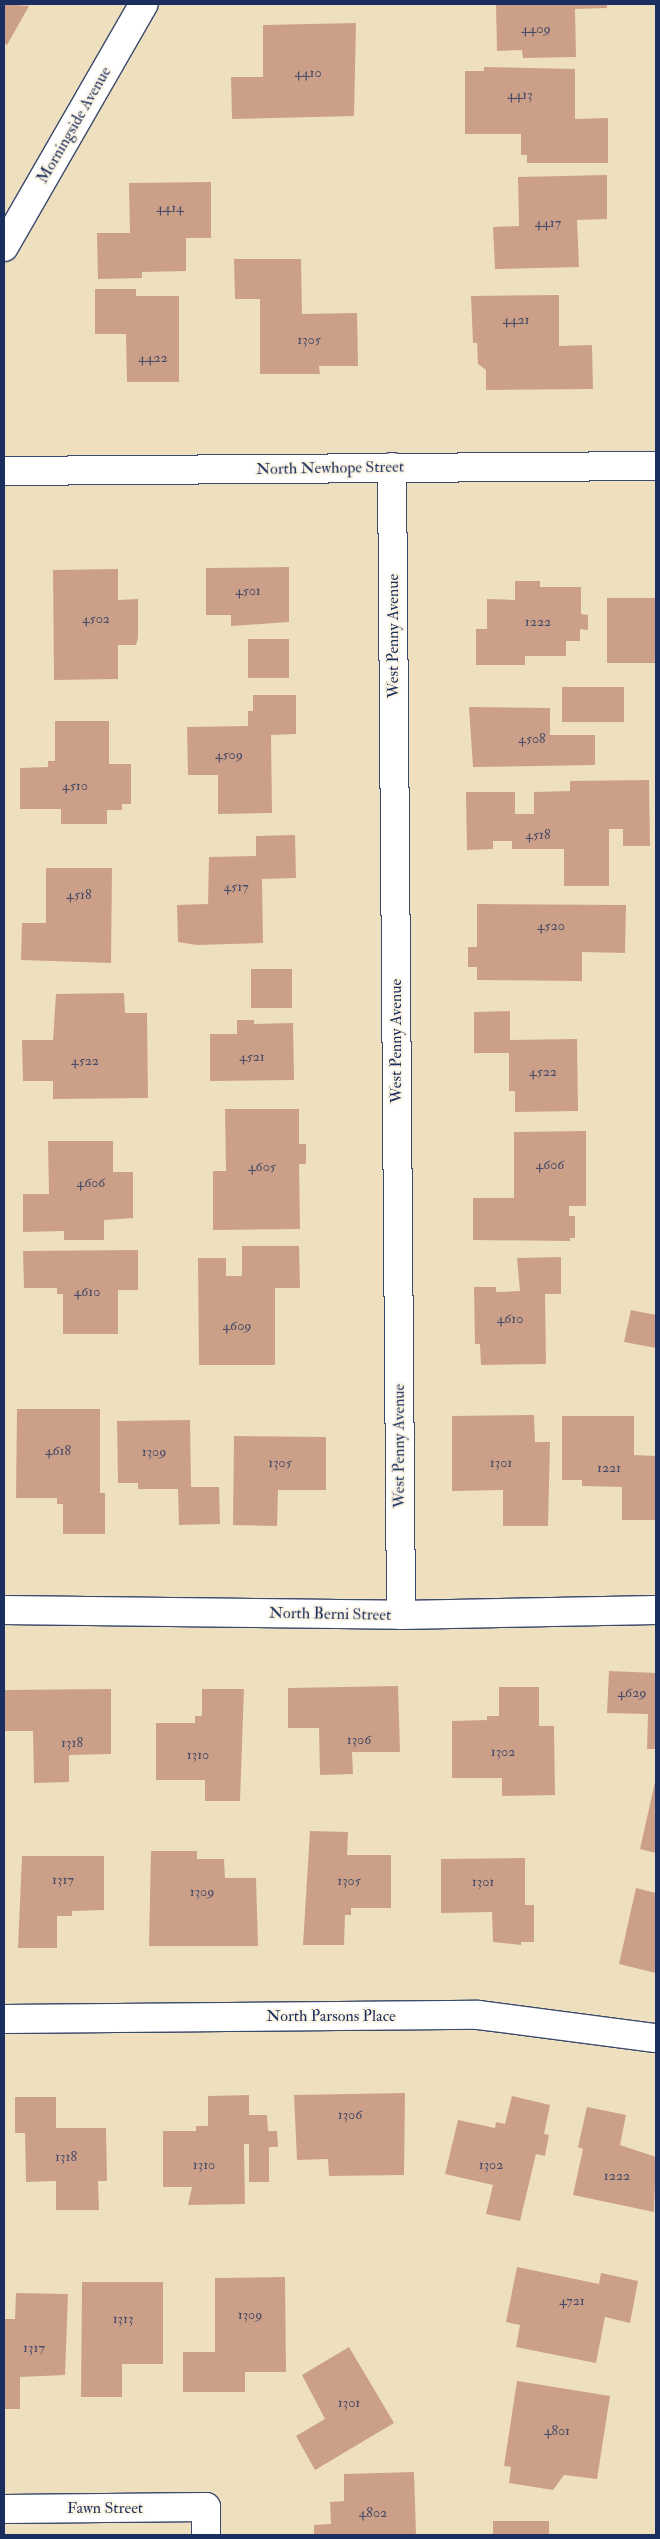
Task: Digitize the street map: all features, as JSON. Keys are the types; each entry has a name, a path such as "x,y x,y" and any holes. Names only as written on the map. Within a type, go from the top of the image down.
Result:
{"street":[{"name":"Morningside Avenue","path":"4,247 144,4"},
{"name":"North Newhope Street","path":"4,471 656,466"},
{"name":"West Penny Avenue","path":"392,467 401,1615"},
{"name":"North Berni Street","path":"4,1610 401,1615 656,1610"},
{"name":"North Parsons Place","path":"4,2018 478,2014 656,2038"},
{"name":"Fawn Street","path":"4,2509 206,2507 206,2535"}],"building":[{"path":"4,4 29,6 7,45 4,43"},
{"path":"496,4 607,4 607,8 575,9 576,57 523,58 522,50 497,51"},
{"path":"356,23 354,116 232,119 231,77 263,77 263,25"},
{"path":"484,67 575,69 575,119 608,118 608,163 527,163 527,155 521,155 521,134 465,134 465,71 484,71"},
{"path":"607,175 607,219 577,220 579,267 495,269 493,227 519,226 518,177"},
{"path":"211,182 211,238 186,238 186,271 142,272 142,278 98,279 97,233 130,233 129,183"},
{"path":"234,259 301,259 302,314 357,313 358,366 319,366 320,374 260,374 260,299 235,299"},
{"path":"95,289 136,289 136,296 179,296 179,382 127,382 126,334 95,334"},
{"path":"559,295 559,346 592,345 593,389 486,390 486,370 478,364 477,343 473,343 471,296"},
{"path":"289,567 289,622 231,626 231,615 206,615 206,568"},
{"path":"118,569 118,600 138,599 138,638 136,645 118,645 118,679 54,680 53,570"},
{"path":"515,581 540,581 540,587 581,587 581,614 588,615 588,630 580,629 580,641 566,641 566,656 525,656 525,665 476,665 476,629 487,629 487,599 515,600"},
{"path":"607,598 656,598 656,663 607,663"},
{"path":"248,639 289,639 289,678 248,678"},
{"path":"562,687 624,687 624,722 562,722"},
{"path":"253,695 296,695 296,734 271,735 272,813 218,814 218,775 188,775 187,727 248,726 248,711 253,711"},
{"path":"469,707 550,708 550,735 595,735 595,765 473,767"},
{"path":"55,721 109,721 109,764 131,764 131,804 122,804 122,810 107,810 107,824 61,824 61,809 20,809 20,768 48,767 48,761 55,761"},
{"path":"649,780 650,846 623,846 623,829 609,829 609,886 564,886 564,849 512,849 512,841 493,841 493,849 467,850 466,792 515,792 515,814 534,814 534,792 570,791 570,781"},
{"path":"295,835 296,878 262,879 263,943 197,945 178,942 177,905 208,904 209,857 256,856 256,836"},
{"path":"46,868 112,868 111,963 21,960 22,923 46,923"},
{"path":"477,904 626,905 625,953 582,952 582,981 477,980 477,967 468,967 468,947 477,947"},
{"path":"251,969 292,969 292,1008 251,1008"},
{"path":"124,993 125,1013 147,1013 148,1098 53,1099 53,1081 23,1081 22,1040 53,1040 56,994"},
{"path":"510,1011 510,1040 577,1039 578,1111 515,1112 515,1091 509,1091 509,1053 474,1053 474,1012"},
{"path":"237,1020 254,1020 254,1024 293,1023 294,1080 210,1081 210,1034 237,1034"},
{"path":"225,1109 299,1109 299,1144 306,1144 306,1164 299,1164 300,1229 213,1230 213,1171 226,1171"},
{"path":"586,1131 586,1206 569,1206 569,1216 575,1216 575,1238 570,1238 570,1241 473,1240 473,1198 514,1198 514,1132"},
{"path":"48,1141 113,1141 113,1172 133,1172 133,1218 104,1220 104,1240 64,1240 64,1231 23,1232 23,1194 49,1194"},
{"path":"242,1246 299,1246 300,1288 275,1288 275,1365 199,1365 198,1258 226,1258 226,1276 242,1276"},
{"path":"138,1250 138,1290 118,1290 118,1334 63,1334 63,1294 57,1294 57,1288 24,1288 23,1251"},
{"path":"561,1257 561,1294 545,1294 546,1364 481,1365 480,1344 475,1344 474,1287 496,1287 496,1292 520,1291 517,1258"},
{"path":"631,1310 656,1315 656,1348 624,1342"},
{"path":"17,1409 100,1409 100,1493 105,1493 105,1534 63,1534 63,1504 57,1504 57,1498 16,1498"},
{"path":"534,1415 535,1442 550,1442 548,1526 503,1526 503,1490 452,1491 452,1416"},
{"path":"562,1416 634,1416 634,1455 656,1456 656,1520 622,1520 622,1487 582,1486 582,1480 562,1480"},
{"path":"190,1420 191,1487 219,1487 220,1524 179,1525 178,1489 138,1489 138,1483 118,1483 117,1421"},
{"path":"234,1436 326,1437 326,1490 278,1490 277,1526 233,1525"},
{"path":"609,1671 656,1673 656,1749 647,1749 648,1714 607,1713"},
{"path":"398,1686 400,1752 352,1752 353,1774 320,1775 319,1728 288,1728 288,1688"},
{"path":"499,1687 539,1687 539,1726 554,1726 555,1795 502,1796 502,1778 452,1778 452,1721 487,1720 487,1716 499,1716"},
{"path":"111,1689 111,1754 69,1755 69,1782 34,1783 33,1731 4,1731 4,1690"},
{"path":"202,1689 244,1689 240,1801 205,1801 205,1780 156,1780 156,1723 195,1723 195,1716 202,1716"},
{"path":"656,1782 656,1853 640,1849"},
{"path":"310,1831 348,1832 347,1855 391,1855 391,1908 351,1908 351,1915 345,1915 344,1945 303,1945"},
{"path":"151,1851 197,1851 197,1859 224,1859 225,1878 256,1878 258,1946 149,1946"},
{"path":"22,1856 104,1856 104,1910 72,1911 72,1916 57,1916 57,1948 18,1948"},
{"path":"525,1858 525,1905 534,1905 534,1942 521,1942 521,1945 493,1942 492,1912 441,1913 441,1859"},
{"path":"636,1888 656,1893 656,1973 619,1964"},
{"path":"405,2093 404,2175 329,2176 328,2159 297,2160 294,2095"},
{"path":"249,2095 249,2115 267,2115 268,2131 277,2131 278,2147 269,2147 269,2182 249,2182 249,2144 244,2144 245,2204 188,2205 192,2187 163,2187 163,2131 196,2131 196,2126 208,2126 208,2096"},
{"path":"512,2096 550,2105 544,2134 549,2135 545,2156 536,2154 520,2221 486,2214 493,2185 445,2174 458,2120 495,2128 496,2122 505,2124"},
{"path":"15,2097 56,2097 56,2128 106,2128 107,2181 98,2181 99,2210 56,2210 56,2181 26,2182 25,2133 15,2133"},
{"path":"587,2107 626,2115 620,2145 656,2157 654,2212 573,2195 583,2149 578,2147"},
{"path":"517,2267 599,2284 601,2273 638,2281 630,2323 605,2317 596,2363 516,2347 520,2325 506,2322"},
{"path":"285,2277 286,2372 245,2372 245,2392 183,2392 183,2352 215,2352 215,2278"},
{"path":"82,2282 163,2282 163,2364 122,2364 122,2397 81,2397"},
{"path":"16,2293 68,2294 65,2375 20,2377 20,2409 4,2409 4,2319 15,2319"},
{"path":"349,2347 394,2423 315,2470 296,2436 325,2419 302,2375"},
{"path":"517,2381 610,2396 597,2479 564,2475 553,2490 509,2483 511,2467 504,2466"},
{"path":"414,2472 416,2535 314,2535 314,2525 331,2524 330,2502 344,2501 344,2474"},
{"path":"493,2521 549,2521 549,2535 493,2535"}]}
